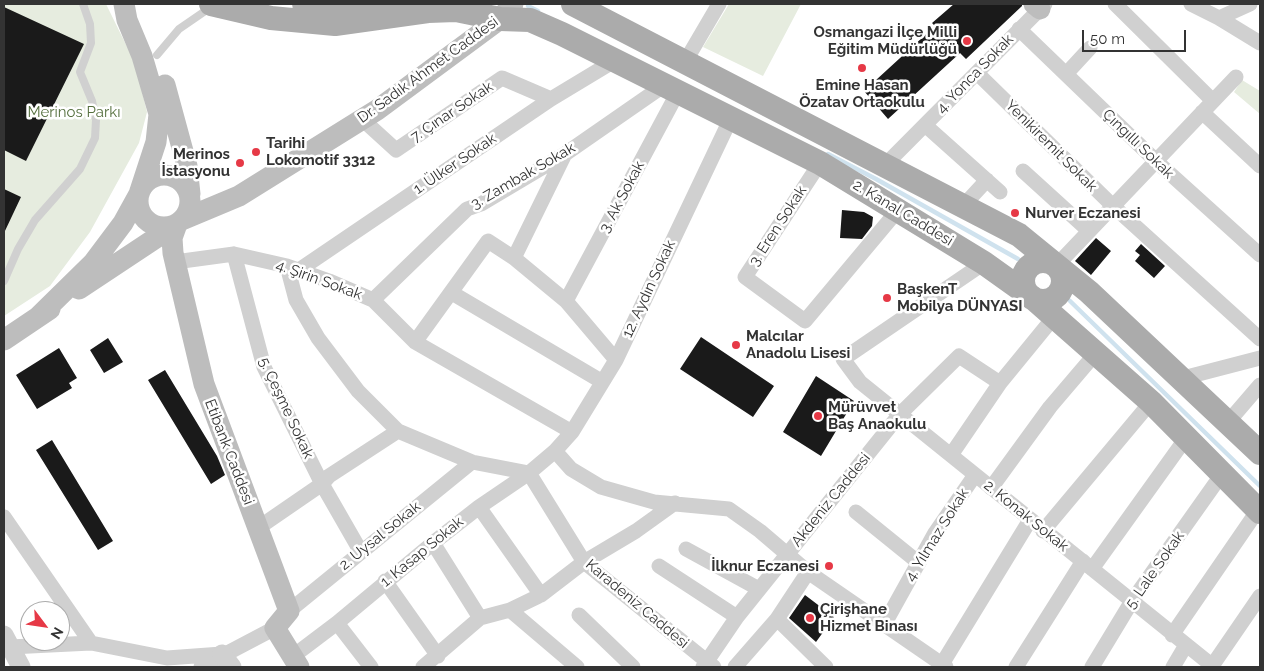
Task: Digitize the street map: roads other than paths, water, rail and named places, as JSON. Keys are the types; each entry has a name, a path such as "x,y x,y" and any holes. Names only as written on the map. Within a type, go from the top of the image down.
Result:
{"main road":[{"path":"124,4 127,20 142,56 159,114 156,142 139,194 140,211 151,224 159,227 180,222 188,212 190,194 187,166 156,55 134,4"},
{"name":"2. Kanal Caddesi","path":"213,4 271,18 335,24 428,11 456,10 492,11 530,20 820,163 984,263 1033,298 1151,402 1259,511"},
{"path":"306,4 366,6 377,4"},
{"name":"2. Kanal Caddesi","path":"581,7 1018,235 1090,292 1183,378 1260,453"},
{"name":"Dr. Sadık Ahmet Caddesi","path":"4,340 180,222 239,196 362,119 492,11"},
{"path":"38,317 93,263 123,223 148,180 164,174 181,180 190,194"},
{"name":"Etibank Caddesi","path":"180,222 172,238 204,384 288,611"},
{"path":"1033,298 1028,294 1023,281 1027,269 1038,262 1044,261 1056,266"},
{"path":"288,611 275,628 296,662"}],"street":[{"path":"685,62 719,4"},
{"path":"1114,4 1213,101"},
{"path":"1191,4 1219,18 1260,43"},
{"path":"1219,18 1250,4"},
{"name":"4. Yonca Sokak","path":"885,165 977,73 1040,5"},
{"name":"Çıngıllı Sokak","path":"1019,29 1156,161 1260,255"},
{"path":"1066,74 1090,48"},
{"name":"1. Ülker Sokak","path":"293,268 551,99 614,61"},
{"name":"Yenikiremit Sokak","path":"977,73 1112,206 1260,339"},
{"path":"1056,266 1236,77"},
{"name":"7. Çınar Sokak","path":"362,119 396,150 502,78 551,99"},
{"name":"3. Zambak Sokak","path":"373,300 467,209 481,204 670,89"},
{"name":"3. Ak Sokak","path":"566,301 670,89"},
{"path":"1202,112 1260,166"},
{"name":"12. Aydın Sokak","path":"555,451 572,432 601,381 616,360 731,118"},
{"path":"925,125 1000,192"},
{"path":"514,258 565,154"},
{"name":"3. Eren Sokak","path":"820,163 745,277 805,320 898,210"},
{"path":"1023,171 1089,231"},
{"path":"963,206 986,180"},
{"path":"414,342 452,293 488,241 514,258 566,301 616,360"},
{"name":"4. Şirin Sokak","path":"176,262 234,254 293,268 373,300 414,342 572,432"},
{"name":"5. Çeşme Sokak","path":"234,254 264,367 322,484 361,552"},
{"name":"2. Konak Sokak","path":"984,263 843,359 860,382 1213,667"},
{"path":"293,268 296,300 318,338 358,391 398,431 472,462 529,472"},
{"path":"452,293 601,381"},
{"path":"951,454 1000,383 1054,317"},
{"path":"991,488 1050,407 1096,353"},
{"name":"Akdeniz Caddesi","path":"708,666 737,617 900,414 959,356 1000,383"},
{"path":"1183,378 1260,358"},
{"path":"1228,421 1260,385"},
{"path":"1043,531 1151,402"},
{"path":"258,528 322,484 329,476 398,431"},
{"path":"1016,667 1088,565 1186,438"},
{"path":"555,451 571,469 601,487 654,502 729,508 760,531 808,572 885,623 944,666 1030,520"},
{"name":"1. Kasap Sokak","path":"296,662 385,581 479,506 529,472 555,451"},
{"name":"2. Uysal Sokak","path":"288,611 472,462"},
{"name":"Karadeniz Caddesi","path":"529,472 584,562 708,666"},
{"name":"4. Yılmaz Sokak","path":"885,623 935,533 975,474"},
{"name":"5. Lale Sokak","path":"1092,667 1132,601 1222,474"},
{"path":"423,667 480,618 510,610 541,595 584,562 636,531 675,503"},
{"path":"479,506 541,595"},
{"path":"1172,635 1259,511"},
{"path":"856,512 918,563"},
{"path":"4,517 91,643"},
{"path":"433,543 480,618"},
{"path":"686,549 759,589"},
{"path":"659,566 737,617"},
{"path":"735,667 777,619 808,572"},
{"path":"385,581 438,656"},
{"path":"1213,667 1260,596"},
{"path":"510,610 577,667"},
{"path":"579,615 633,667"},
{"path":"777,619 826,667"},
{"path":"337,623 371,667"},
{"path":"200,667 227,661 275,628"},
{"path":"21,667 7,641 91,643 167,658 227,661"},
{"path":"1173,667 1186,645"}],"lane":[{"path":"4,281 18,249 35,220 80,169 94,138 96,120 92,101 80,72 91,43 90,24 83,4"},
{"path":"156,55 179,29 213,4"}],"waterway":[{"path":"528,6 538,11"},
{"path":"828,154 1018,259"},
{"path":"1070,301 1260,486"}],"place":[{"name":"Osmangazi İlçe Milli Eğitim Müdürlüğü","path":"967,41"},
{"name":"Emine Hasan Özatav Ortaokulu","path":"862,68"},
{"name":"Tarihi Lokomotif 3312","path":"256,152"},
{"name":"Merinos İstasyonu","path":"240,163"},
{"name":"Nurver Eczanesi","path":"1015,213"},
{"name":"BaşkenT Mobilya DÜNYASI","path":"887,298"},
{"name":"Malcılar Anadolu Lisesi","path":"736,345"},
{"name":"Mürüvvet Baş Anaokulu","path":"818,416"},
{"name":"İlknur Eczanesi","path":"829,566"},
{"name":"Çirişhane Hizmet Binası","path":"810,618"}],"park label":[{"name":"Merinos Parkı","path":"74,112"}]}
